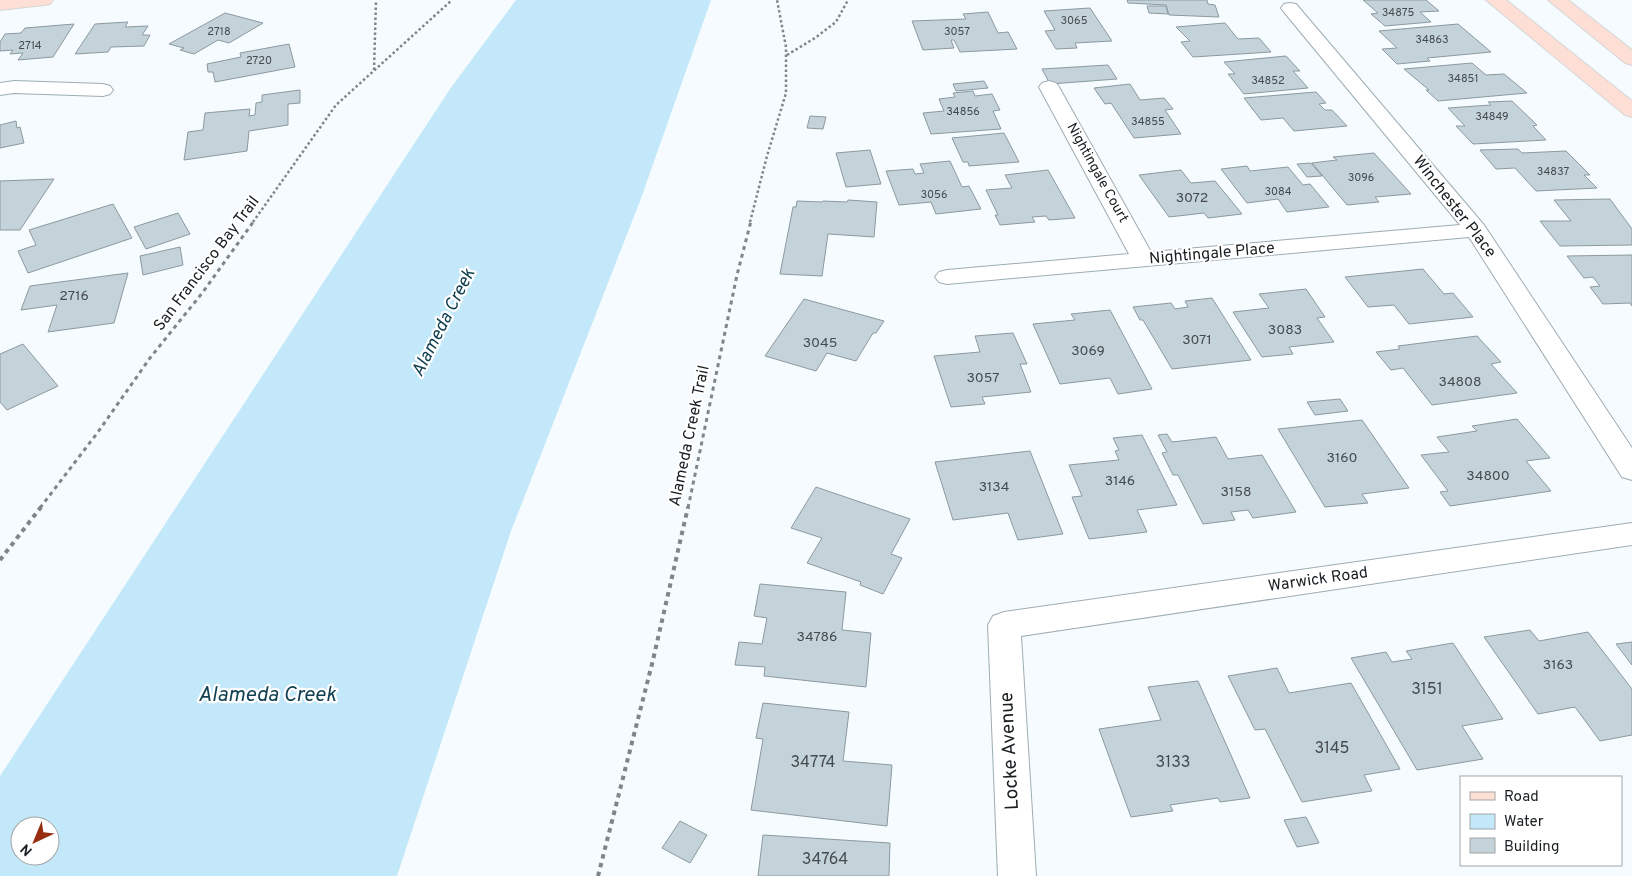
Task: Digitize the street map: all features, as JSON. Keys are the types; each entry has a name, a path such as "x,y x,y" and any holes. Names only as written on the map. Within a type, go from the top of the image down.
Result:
{"main road":[{"path":"0,5 44,0"},
{"path":"1495,0 1632,111"},
{"path":"1557,0 1632,59"}],"street":[{"name":"Winchester Place","path":"1290,8 1476,230 1632,470"},
{"path":"0,89 14,87 104,90"},
{"name":"Nightingale Court","path":"1050,87 1144,260"},
{"name":"Nightingale Place","path":"947,277 1476,230"},
{"name":"Warwick Road","path":"1004,625 1632,534"},
{"name":"Locke Avenue","path":"1004,625 1017,876"}],"path":[{"path":"374,71 376,0"},
{"name":"San Francisco Bay Trail","path":"0,560 98,432 150,358 203,292 336,105 452,0"},
{"name":"Alameda Creek Trail","path":"598,876 652,660 703,443 737,275 767,156 786,93 786,55 777,0"},
{"path":"786,55 815,38 836,22 848,0"}],"water":[{"name":"Alameda Creek","path":"516,0 711,0 640,201 511,531 397,876 0,876 0,776 450,89"}],"building":[{"path":"1127,0 1207,0 1208,4 1215,5 1219,17 1169,15 1166,5 1128,3"},
{"path":"1363,0 1426,0 1439,11 1420,12 1431,22 1385,26 1371,14 1378,13"},
{"path":"1147,6 1166,6 1168,14 1149,13"},
{"path":"1090,8 1112,41 1075,43 1077,48 1056,49 1045,31 1055,30 1044,11"},
{"path":"988,12 998,33 1008,32 1017,49 960,52 954,40 951,40 954,48 923,50 912,21 966,19 963,14"},
{"path":"225,13 263,23 229,43 218,40 194,54 180,50 184,48 169,44"},
{"path":"128,22 125,27 148,26 142,35 150,35 144,46 111,47 108,52 75,54 95,24"},
{"path":"1225,23 1238,39 1259,38 1271,52 1193,57 1181,42 1190,41 1176,27"},
{"path":"74,24 53,57 18,60 23,53 10,54 13,50 0,51 0,42 5,34 21,33 25,28"},
{"path":"1458,24 1491,52 1427,58 1430,61 1397,64 1382,49 1397,48 1379,31"},
{"path":"289,44 295,67 215,82 213,72 208,72 207,64 241,57 240,53"},
{"path":"1286,56 1300,71 1293,71 1308,88 1244,94 1228,74 1235,74 1224,62"},
{"path":"1472,63 1486,75 1504,74 1527,93 1438,101 1426,90 1429,90 1404,69"},
{"path":"1108,65 1117,79 1050,84 1042,69"},
{"path":"984,81 988,88 956,91 953,84"},
{"path":"1130,84 1140,100 1164,98 1173,109 1165,110 1181,134 1134,138 1111,103 1105,104 1094,88"},
{"path":"300,90 300,103 288,104 288,125 249,131 247,151 184,160 188,132 203,130 205,113 250,109 249,116 255,115 256,103 262,102 262,95"},
{"path":"973,91 975,96 992,94 1000,110 993,111 1001,129 931,134 923,113 944,111 939,99 955,97 953,93"},
{"path":"1316,92 1326,103 1319,104 1325,110 1332,110 1347,126 1294,131 1283,118 1261,120 1244,98"},
{"path":"1512,101 1537,125 1533,126 1546,140 1473,144 1456,126 1465,126 1448,108 1491,105 1488,102"},
{"path":"810,116 826,117 823,129 807,128"},
{"path":"16,121 17,128 20,127 24,143 0,148 0,125"},
{"path":"1004,133 1019,162 969,166 968,162 963,162 952,138"},
{"path":"1518,149 1522,153 1566,151 1590,175 1584,175 1597,188 1536,191 1515,168 1496,169 1480,150"},
{"path":"870,150 881,184 846,187 836,153"},
{"path":"1374,153 1411,194 1375,197 1379,202 1347,205 1312,163 1337,160 1333,157"},
{"path":"950,161 962,187 969,186 981,209 936,214 931,202 899,205 886,171 913,169 915,174 924,173 920,164"},
{"path":"1311,163 1322,176 1307,177 1297,164"},
{"path":"1247,166 1250,171 1288,167 1303,185 1310,184 1329,207 1287,212 1278,199 1247,203 1221,169"},
{"path":"1048,170 1075,218 1049,220 1046,216 1032,217 1035,222 1000,225 995,215 998,215 986,190 1012,188 1005,175"},
{"path":"1181,170 1191,183 1215,181 1242,214 1208,218 1204,213 1169,217 1139,175"},
{"path":"54,179 20,230 0,230 0,181"},
{"path":"1610,199 1632,229 1632,245 1560,246 1540,221 1571,221 1554,200"},
{"path":"848,200 877,202 874,237 828,234 822,276 780,274 793,207 796,207 797,201 847,202"},
{"path":"113,204 132,238 28,273 18,251 36,245 29,230"},
{"path":"178,213 190,234 146,249 134,227"},
{"path":"180,247 183,265 143,275 140,256"},
{"path":"1632,255 1632,306 1630,303 1603,304 1590,287 1600,286 1593,277 1584,278 1567,256"},
{"path":"1423,269 1444,294 1453,293 1473,317 1409,324 1394,305 1368,307 1345,277"},
{"path":"128,273 114,323 48,332 57,305 21,310 30,286"},
{"path":"1306,289 1325,317 1317,318 1334,342 1289,347 1293,354 1262,357 1233,312 1269,308 1259,294"},
{"path":"1212,298 1251,360 1172,369 1143,320 1140,320 1133,307 1171,303 1175,309 1188,307 1185,301"},
{"path":"804,299 884,321 876,333 873,333 856,361 827,353 816,371 765,356"},
{"path":"1110,310 1152,389 1118,394 1110,378 1060,384 1033,324 1075,320 1071,314"},
{"path":"1013,333 1027,364 1020,364 1031,392 982,397 985,404 951,407 934,356 980,352 975,336"},
{"path":"1477,336 1501,362 1491,364 1517,393 1432,405 1403,368 1391,370 1376,352 1400,349 1398,346"},
{"path":"23,344 58,386 7,410 0,402 0,354"},
{"path":"1340,399 1348,411 1315,415 1307,402"},
{"path":"1517,419 1550,458 1526,461 1551,491 1450,506 1440,492 1448,491 1421,455 1449,452 1437,437 1477,431 1472,426"},
{"path":"1362,420 1409,488 1362,494 1368,503 1325,507 1278,429"},
{"path":"1167,434 1172,442 1216,437 1228,459 1262,455 1296,512 1253,518 1248,510 1231,512 1235,520 1203,524 1178,475 1173,475 1162,453 1167,452 1158,435"},
{"path":"1142,435 1177,505 1137,510 1147,532 1089,539 1072,497 1082,496 1069,465 1119,460 1115,451 1119,450 1113,438"},
{"path":"1030,451 1063,534 1018,540 1008,513 953,520 935,462"},
{"path":"816,487 910,519 891,554 902,558 883,594 860,585 861,582 807,563 822,538 791,528"},
{"path":"760,584 846,592 842,630 871,633 866,687 764,676 765,667 735,665 739,642 762,644 767,618 754,616"},
{"path":"1530,630 1539,641 1588,632 1632,689 1632,735 1600,741 1575,707 1538,714 1484,637"},
{"path":"1632,642 1632,665 1616,644"},
{"path":"1453,643 1503,719 1462,726 1483,759 1417,770 1351,658 1386,652 1392,662 1412,659 1406,651"},
{"path":"1277,668 1289,693 1351,683 1400,769 1364,775 1372,791 1302,802 1265,729 1255,730 1228,676"},
{"path":"1198,681 1250,798 1220,802 1218,798 1170,805 1173,811 1131,817 1099,729 1161,720 1148,687"},
{"path":"763,703 849,712 843,761 892,765 887,826 751,810 763,739 756,738"},
{"path":"1306,817 1319,843 1297,847 1284,820"},
{"path":"680,821 707,835 690,863 662,848"},
{"path":"763,835 890,843 889,876 758,876"}]}
